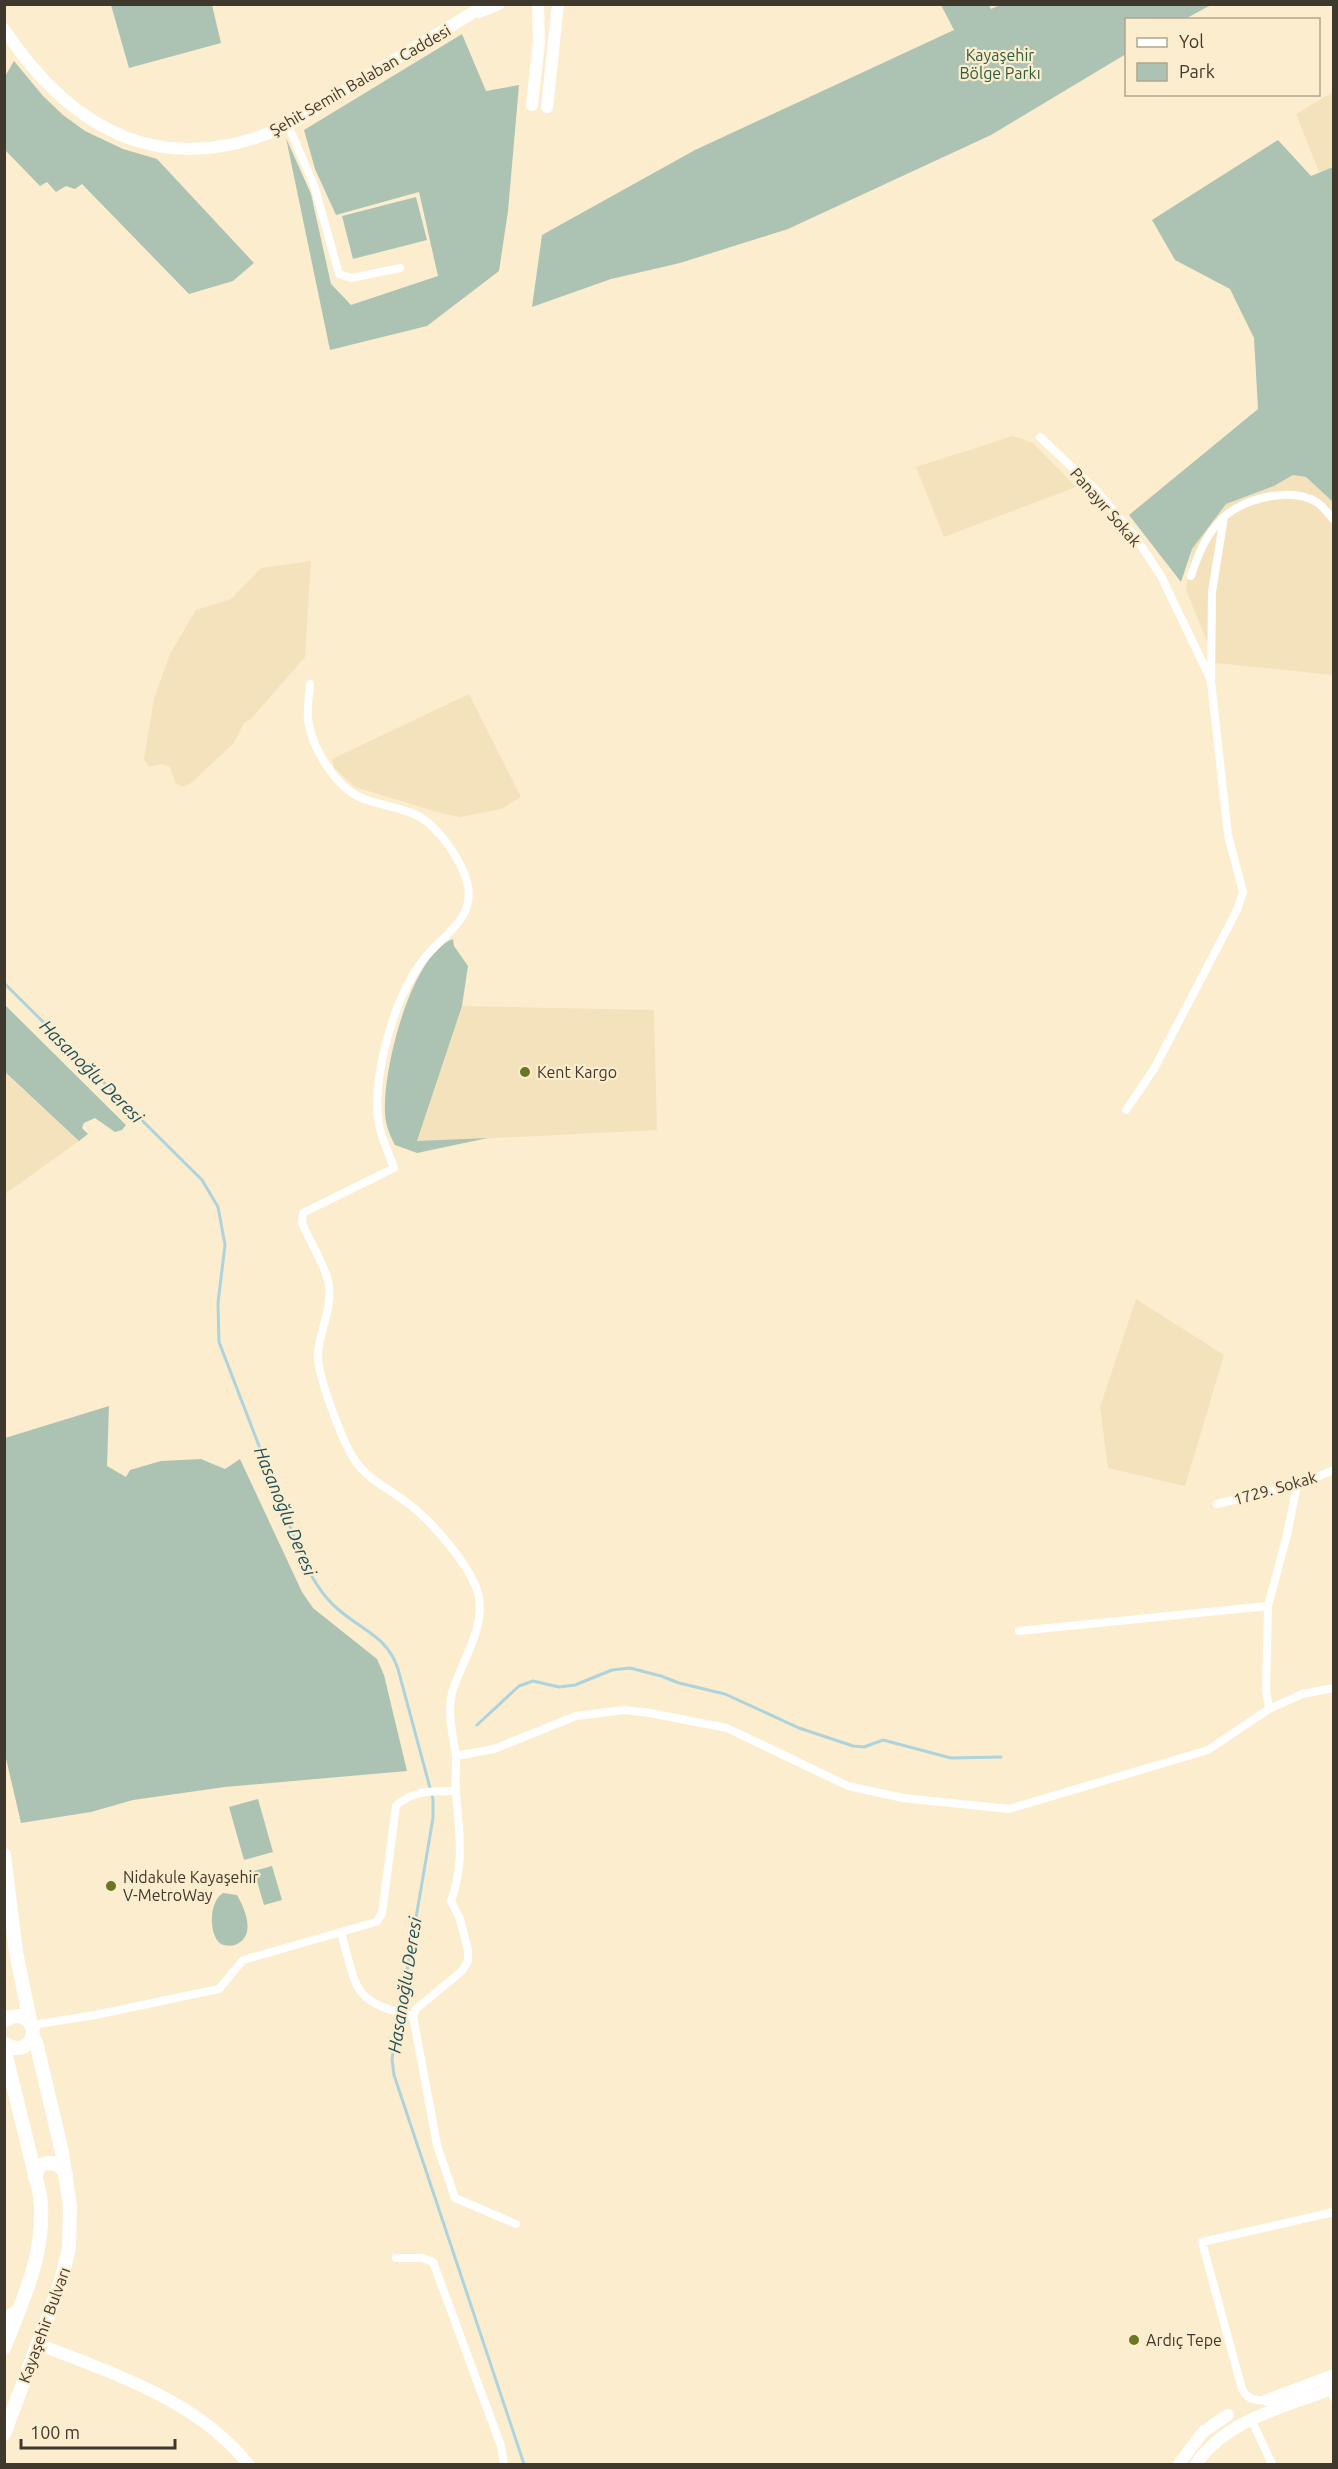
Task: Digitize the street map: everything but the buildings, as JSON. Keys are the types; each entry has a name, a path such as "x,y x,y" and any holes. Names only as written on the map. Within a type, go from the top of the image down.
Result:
{"main road":[{"name":"Kayaşehir Bulvarı","path":"4,1855 16,1952 66,2177 70,2226 67,2264 4,2434"},
{"path":"4,2021 15,2015 26,2018 32,2028 26,2046 10,2047 4,2043"},
{"name":"Kayaşehir Bulvarı","path":"4,2048 42,2216 40,2238 29,2286 4,2348"},
{"path":"35,2177 39,2166 49,2163 59,2166 66,2177"}],"street":[{"name":"Şehit Semih Balaban Caddesi","path":"4,29 28,63 78,112 124,137 153,146 196,150 237,144 264,136 288,125 487,4"},
{"name":"Şehit Semih Balaban Caddesi","path":"472,14 499,4"},
{"path":"532,105 538,60 538,4"},
{"path":"547,107 558,4"},
{"path":"288,125 314,186 339,273 351,278 400,268"},
{"name":"Panayır Sokak","path":"1040,437 1095,489 1134,535 1161,576 1211,681"},
{"path":"1191,576 1205,540 1224,517 1253,501 1288,494 1304,496 1319,503 1334,520"},
{"path":"1126,1110 1159,1059 1237,910 1244,892 1228,835 1211,681 1212,592 1224,517"},
{"path":"310,684 308,720 313,737 333,775 348,792 382,806 404,810 421,817 442,837 457,859 467,882 470,898 465,915 451,933 423,960 396,1012 388,1040 378,1091 378,1109 379,1125 394,1168 303,1213 302,1223 329,1282 326,1323 318,1352 320,1377 354,1459 365,1472 427,1518 472,1578 478,1593 480,1609 475,1634 451,1695 451,1724 456,1756 456,1791 461,1839 459,1874 452,1900 460,1919 468,1950 468,1961 462,1971 416,2009 413,2016 437,2145 455,2198 516,2224"},
{"name":"1729. Sokak","path":"1217,1504 1297,1485 1334,1470"},
{"path":"1269,1709 1266,1689 1268,1606 1287,1535 1297,1485"},
{"path":"1019,1631 1268,1606"},
{"path":"456,1756 505,1746 576,1716 624,1710 727,1728 848,1786 903,1798 1009,1809 1208,1750 1269,1709 1302,1694 1334,1688"},
{"path":"32,2028 219,1989 243,1960 376,1922 382,1914 396,1806 402,1800 417,1794 456,1791"},
{"path":"341,1933 356,1986 364,1997 374,2005 413,2016"},
{"path":"1331,2386 1267,2400 1252,2400 1242,2389 1202,2242 1334,2212"},
{"path":"396,2258 422,2258 433,2262 501,2446 504,2464"},
{"path":"4,2319 21,2308"},
{"path":"38,2344 162,2396 193,2414 248,2464"},
{"path":"1196,2464 1214,2442 1251,2419 1331,2386"},
{"path":"1179,2464 1203,2432 1228,2415"},
{"path":"1251,2419 1272,2464"}],"shaded area":[{"path":"1333,92 1333,167 1319,172 1296,114"},
{"path":"1013,436 1033,443 1076,487 944,537 916,467"},
{"path":"1293,475 1306,477 1333,502 1333,675 1216,663 1186,590 1192,549 1226,504 1274,486"},
{"path":"311,561 305,657 251,719 244,723 233,744 191,783 184,787 176,784 170,767 162,764 149,767 144,759 154,699 170,654 196,610 231,599 261,568"},
{"path":"469,694 521,797 501,809 460,817 441,813 355,787 334,768 332,759"},
{"path":"462,1006 654,1010 657,1130 417,1142"},
{"path":"4,1072 79,1141 5,1194 4,1194"},
{"path":"1136,1299 1224,1355 1185,1486 1108,1468 1100,1407"}],"green space":[{"name":"Kayaşehir Bölge Parkı","path":"1002,4 1211,5 1187,18 1125,18 1125,55 991,135 788,229 680,263 611,279 532,307 542,235 695,150 954,30 941,5 989,5 991,9"},
{"path":"111,5 212,5 221,43 129,68"},
{"path":"462,34 486,91 519,85 508,211 499,271 427,326 330,350 286,138 311,194 331,284 351,305 438,276 419,192 336,215 315,169 304,130"},
{"path":"14,61 43,96 85,131 123,149 157,159 254,263 233,281 189,294 82,184 75,189 66,186 56,192 47,182 40,186 5,150 5,76"},
{"path":"1278,140 1311,176 1333,167 1333,502 1306,477 1293,475 1274,486 1226,504 1192,549 1181,582 1129,515 1258,409 1254,338 1230,289 1175,260 1152,220"},
{"path":"416,197 427,240 353,259 342,216"},
{"path":"453,939 454,946 468,966 462,1006 417,1141 488,1138 417,1153 395,1145 390,1135 385,1116 386,1087 395,1039 413,988 438,949"},
{"path":"5,1005 126,1125 122,1130 115,1132 95,1118 84,1123 82,1128 88,1134 79,1141 5,1072"},
{"path":"109,1406 107,1466 126,1477 130,1470 161,1461 201,1459 225,1469 240,1459 302,1592 313,1608 377,1659 384,1675 407,1771 225,1787 133,1800 91,1812 21,1823 4,1750 5,1438"},
{"path":"258,1799 273,1852 244,1860 229,1807"},
{"path":"272,1866 282,1900 264,1905 254,1871"},
{"path":"223,1893 237,1895 246,1915 246,1935 242,1941 234,1945 221,1944 212,1926 215,1903"}],"waterway":[{"name":"Hasanoğlu Deresi","path":"4,983 202,1180 218,1207 225,1245 218,1303 219,1342 303,1560 314,1580 333,1605 381,1641 388,1649 398,1669 433,1799 433,1818 392,2059 394,2075 524,2464"},
{"path":"477,1725 519,1686 533,1681 559,1687 575,1685 612,1670 630,1668 725,1694 799,1728 853,1746 864,1747 883,1740 951,1758 1001,1757"}],"place":[{"name":"Kent Kargo","path":"525,1072"},
{"name":"Nidakule Kayaşehir V-MetroWay","path":"111,1886"},
{"name":"Ardıç Tepe","path":"1134,2340"}]}
